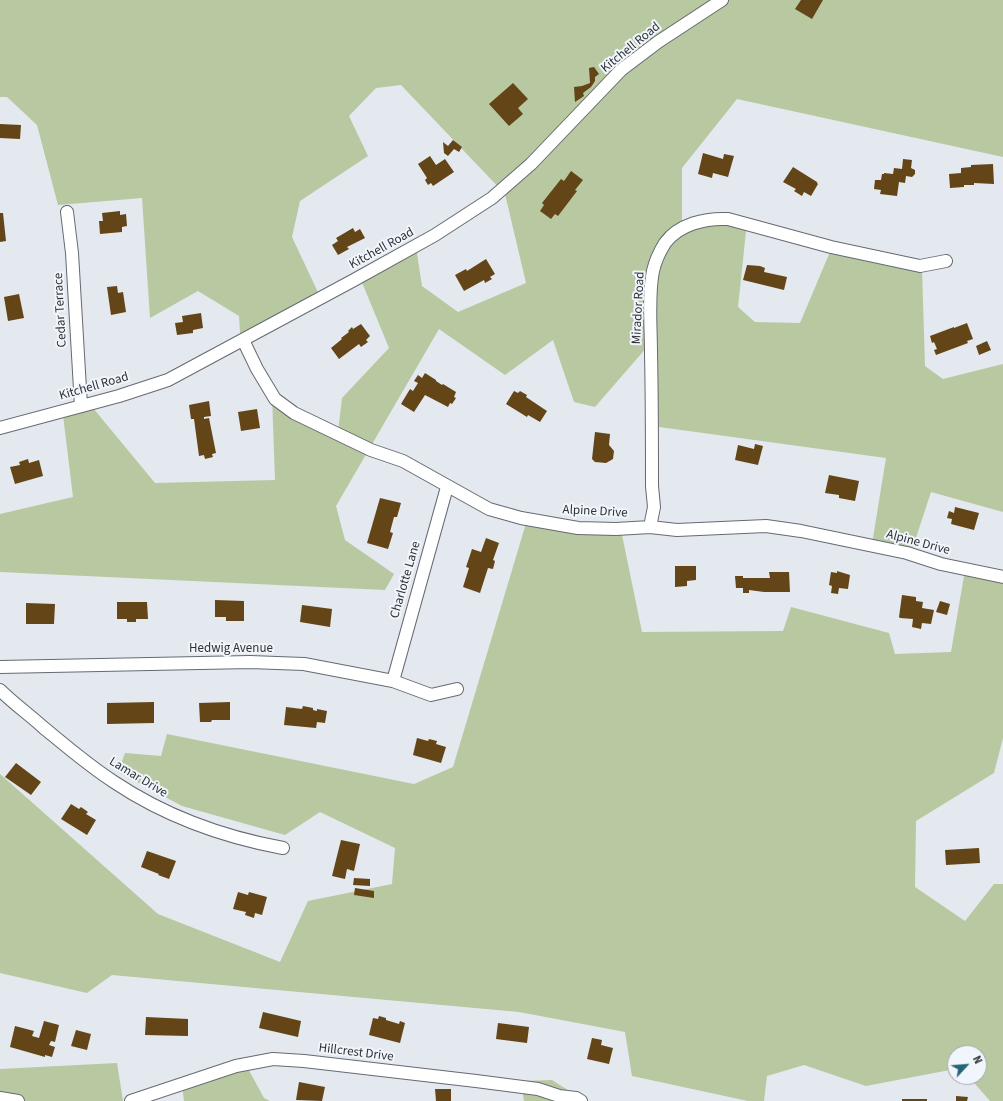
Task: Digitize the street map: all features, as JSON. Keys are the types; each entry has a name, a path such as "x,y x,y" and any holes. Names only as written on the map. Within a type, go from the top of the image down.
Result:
{"street":[{"name":"Kitchell Road","path":"0,428 119,396 168,380 435,235 492,198 530,164 621,70 658,42 722,0"},
{"name":"Cedar Terrace","path":"67,212 72,253 81,406"},
{"name":"Mirador Road","path":"650,527 654,508 652,455 652,288 654,270 660,253 665,243 673,234 700,221 713,219 728,220 831,247 920,266 946,261"},
{"name":"Alpine Drive","path":"243,340 274,399 294,413 371,450 403,461 447,487 489,509 520,518 578,528 616,529 650,527 678,530 766,526 801,531 908,553 941,564 1003,577"},
{"name":"Charlotte Lane","path":"393,681 447,487"},
{"name":"Hedwig Avenue","path":"0,667 250,662 304,664 393,681 431,696 457,689"},
{"name":"Lamar Drive","path":"0,690 84,761 114,783 142,799 199,826 234,837 283,848"},
{"name":"Hillcrest Drive","path":"131,1101 236,1066 273,1059 304,1061 476,1081 538,1090 559,1096 576,1098 581,1101"},
{"path":"0,1098 18,1101"}],"green space":[{"path":"0,0 1003,0 1003,157 737,99 682,168 682,229 747,222 738,307 755,322 800,323 832,247 922,269 925,366 943,379 1003,364 1003,512 931,492 911,553 872,544 886,458 652,426 654,339 595,407 574,402 553,340 505,375 439,329 336,506 345,540 394,574 385,590 0,572 0,514 73,497 63,415 93,408 155,483 275,480 272,395 338,432 342,398 389,348 361,280 416,247 422,286 458,312 526,283 505,194 401,85 376,88 349,116 368,156 300,201 292,237 323,303 241,347 239,316 198,291 150,318 142,198 58,205 37,125 7,97 0,97"},
{"path":"527,520 621,530 642,632 783,631 791,607 889,633 895,654 951,652 965,570 1003,578 1003,738 994,773 916,821 915,887 965,921 994,884 1003,884 1003,1101 990,1101 976,1085 987,1085 987,1045 947,1045 947,1071 866,1086 804,1065 767,1076 764,1101 748,1101 632,1076 625,1032 519,1012 112,975 87,993 0,973 0,774 158,914 280,962 308,901 392,884 395,848 320,812 285,835 182,806 118,772 125,753 161,756 167,734 414,784 453,767"},
{"path":"117,1063 123,1101 0,1101 0,1069"},
{"path":"245,1063 264,1098 270,1101 184,1101 181,1078"},
{"path":"552,1080 585,1101 524,1101 521,1081"}],"building":[{"path":"801,0 823,0 812,19 795,9"},
{"path":"594,67 599,74 595,77 595,81 591,87 583,93 584,96 575,102 574,87 590,83 589,68"},
{"path":"513,83 528,99 518,108 523,114 509,126 489,104"},
{"path":"0,124 21,125 20,139 0,138"},
{"path":"453,140 462,147 459,152 454,149 448,156 444,153 443,142 448,146"},
{"path":"703,153 723,159 724,154 734,156 728,177 713,173 712,178 698,174"},
{"path":"430,156 436,165 445,159 454,172 433,186 431,183 428,185 425,180 427,178 418,164"},
{"path":"903,159 912,160 911,168 915,170 915,174 912,177 906,176 905,183 899,182 897,196 880,194 881,190 874,189 875,180 881,180 882,174 884,173 893,174 894,168 902,169"},
{"path":"993,164 994,184 974,183 974,185 964,185 964,187 950,188 949,174 961,173 961,168 971,167 971,165"},
{"path":"793,167 817,182 818,184 811,196 804,192 802,196 794,191 796,189 783,182"},
{"path":"571,171 583,180 575,190 577,191 558,216 555,214 551,219 540,211 544,205 542,203 561,179 564,181"},
{"path":"120,211 120,215 126,214 127,226 122,227 122,232 100,234 99,221 103,221 102,213"},
{"path":"0,213 3,213 6,241 0,242"},
{"path":"353,228 355,232 360,229 365,238 347,247 349,249 338,255 332,245 338,241 336,238"},
{"path":"486,259 495,274 490,277 492,279 485,283 484,280 464,291 455,275 466,269 467,271"},
{"path":"747,265 760,266 765,268 764,272 787,277 784,290 743,280"},
{"path":"117,286 118,293 123,292 126,312 111,315 107,287"},
{"path":"19,294 24,318 8,321 4,297"},
{"path":"201,313 203,328 193,330 193,333 177,335 175,323 183,322 182,316"},
{"path":"967,323 973,339 967,341 968,343 936,355 934,350 937,349 934,342 932,343 930,336"},
{"path":"361,324 370,336 366,340 368,342 361,347 359,344 339,359 331,348 349,332 348,331 352,327 353,329"},
{"path":"987,341 991,350 979,355 976,346"},
{"path":"425,373 442,385 443,384 456,392 454,397 456,398 452,404 450,403 448,407 425,395 414,412 401,404 410,389 413,391 418,383 414,381 418,375 422,378"},
{"path":"514,391 518,393 520,391 527,395 526,397 547,411 540,422 528,415 527,417 506,404"},
{"path":"209,401 211,416 204,417 204,419 209,418 216,453 212,454 213,457 205,459 204,455 199,456 194,419 191,419 189,405"},
{"path":"257,409 260,428 241,431 238,412"},
{"path":"595,432 610,434 609,445 614,451 613,459 606,463 595,462 592,459"},
{"path":"755,444 763,446 758,465 735,460 738,445 754,449"},
{"path":"28,459 29,463 39,460 43,476 15,484 10,467 20,465 19,462"},
{"path":"829,475 859,481 855,501 839,498 839,495 825,493"},
{"path":"380,498 401,503 397,517 394,517 390,532 393,533 388,549 367,543"},
{"path":"955,507 979,513 974,530 951,524 952,519 947,518 949,511 954,513"},
{"path":"486,538 499,543 493,560 495,561 493,569 488,568 480,593 463,587 469,568 466,567 472,549 481,552"},
{"path":"675,566 696,566 696,580 687,581 687,586 675,587"},
{"path":"837,571 850,575 848,589 839,588 838,594 831,593 832,586 829,585 831,572 837,573"},
{"path":"769,572 789,572 790,592 764,592 749,590 749,593 743,593 743,588 736,588 735,576 743,576 743,578 770,578"},
{"path":"902,595 916,597 916,601 923,602 922,608 934,610 931,624 922,623 921,629 912,627 913,619 899,617"},
{"path":"215,600 244,601 244,621 226,621 226,617 215,617"},
{"path":"940,601 950,604 947,615 936,612"},
{"path":"117,602 147,602 148,619 136,619 136,622 127,622 127,619 117,619"},
{"path":"26,603 55,604 54,624 26,624"},
{"path":"302,605 332,609 330,627 300,622"},
{"path":"154,702 154,723 107,724 107,703"},
{"path":"230,702 230,720 200,722 199,703"},
{"path":"303,706 313,708 313,710 317,711 317,709 327,711 325,723 317,722 316,728 284,725 286,707 302,709"},
{"path":"417,738 428,741 429,739 437,741 436,744 446,747 441,763 413,755"},
{"path":"16,763 41,782 31,795 5,777"},
{"path":"71,804 79,809 81,807 88,812 86,814 96,820 87,835 61,819"},
{"path":"341,840 360,844 354,871 347,869 345,879 332,876"},
{"path":"979,848 980,863 946,865 945,850"},
{"path":"147,851 176,861 169,879 141,867"},
{"path":"354,878 370,879 370,886 353,885"},
{"path":"355,888 374,891 374,898 354,895"},
{"path":"238,892 248,895 249,892 267,897 262,915 255,913 254,918 245,915 246,912 233,909"},
{"path":"263,1012 301,1021 298,1037 259,1028"},
{"path":"379,1016 399,1024 400,1021 405,1023 400,1043 369,1035 373,1018 378,1019"},
{"path":"146,1017 188,1019 188,1036 145,1035"},
{"path":"44,1021 59,1025 55,1042 51,1041 49,1045 55,1047 52,1057 45,1055 45,1057 10,1047 15,1026 34,1031 32,1036 39,1038"},
{"path":"498,1023 529,1027 527,1043 496,1039"},
{"path":"76,1030 91,1034 87,1050 71,1046"},
{"path":"592,1038 602,1040 601,1045 613,1048 609,1064 587,1059"},
{"path":"299,1082 325,1087 322,1101 296,1100"},
{"path":"435,1089 451,1089 451,1101 436,1101"},
{"path":"956,1096 968,1097 967,1101 956,1101"},
{"path":"902,1099 927,1099 927,1101 902,1101"}]}
